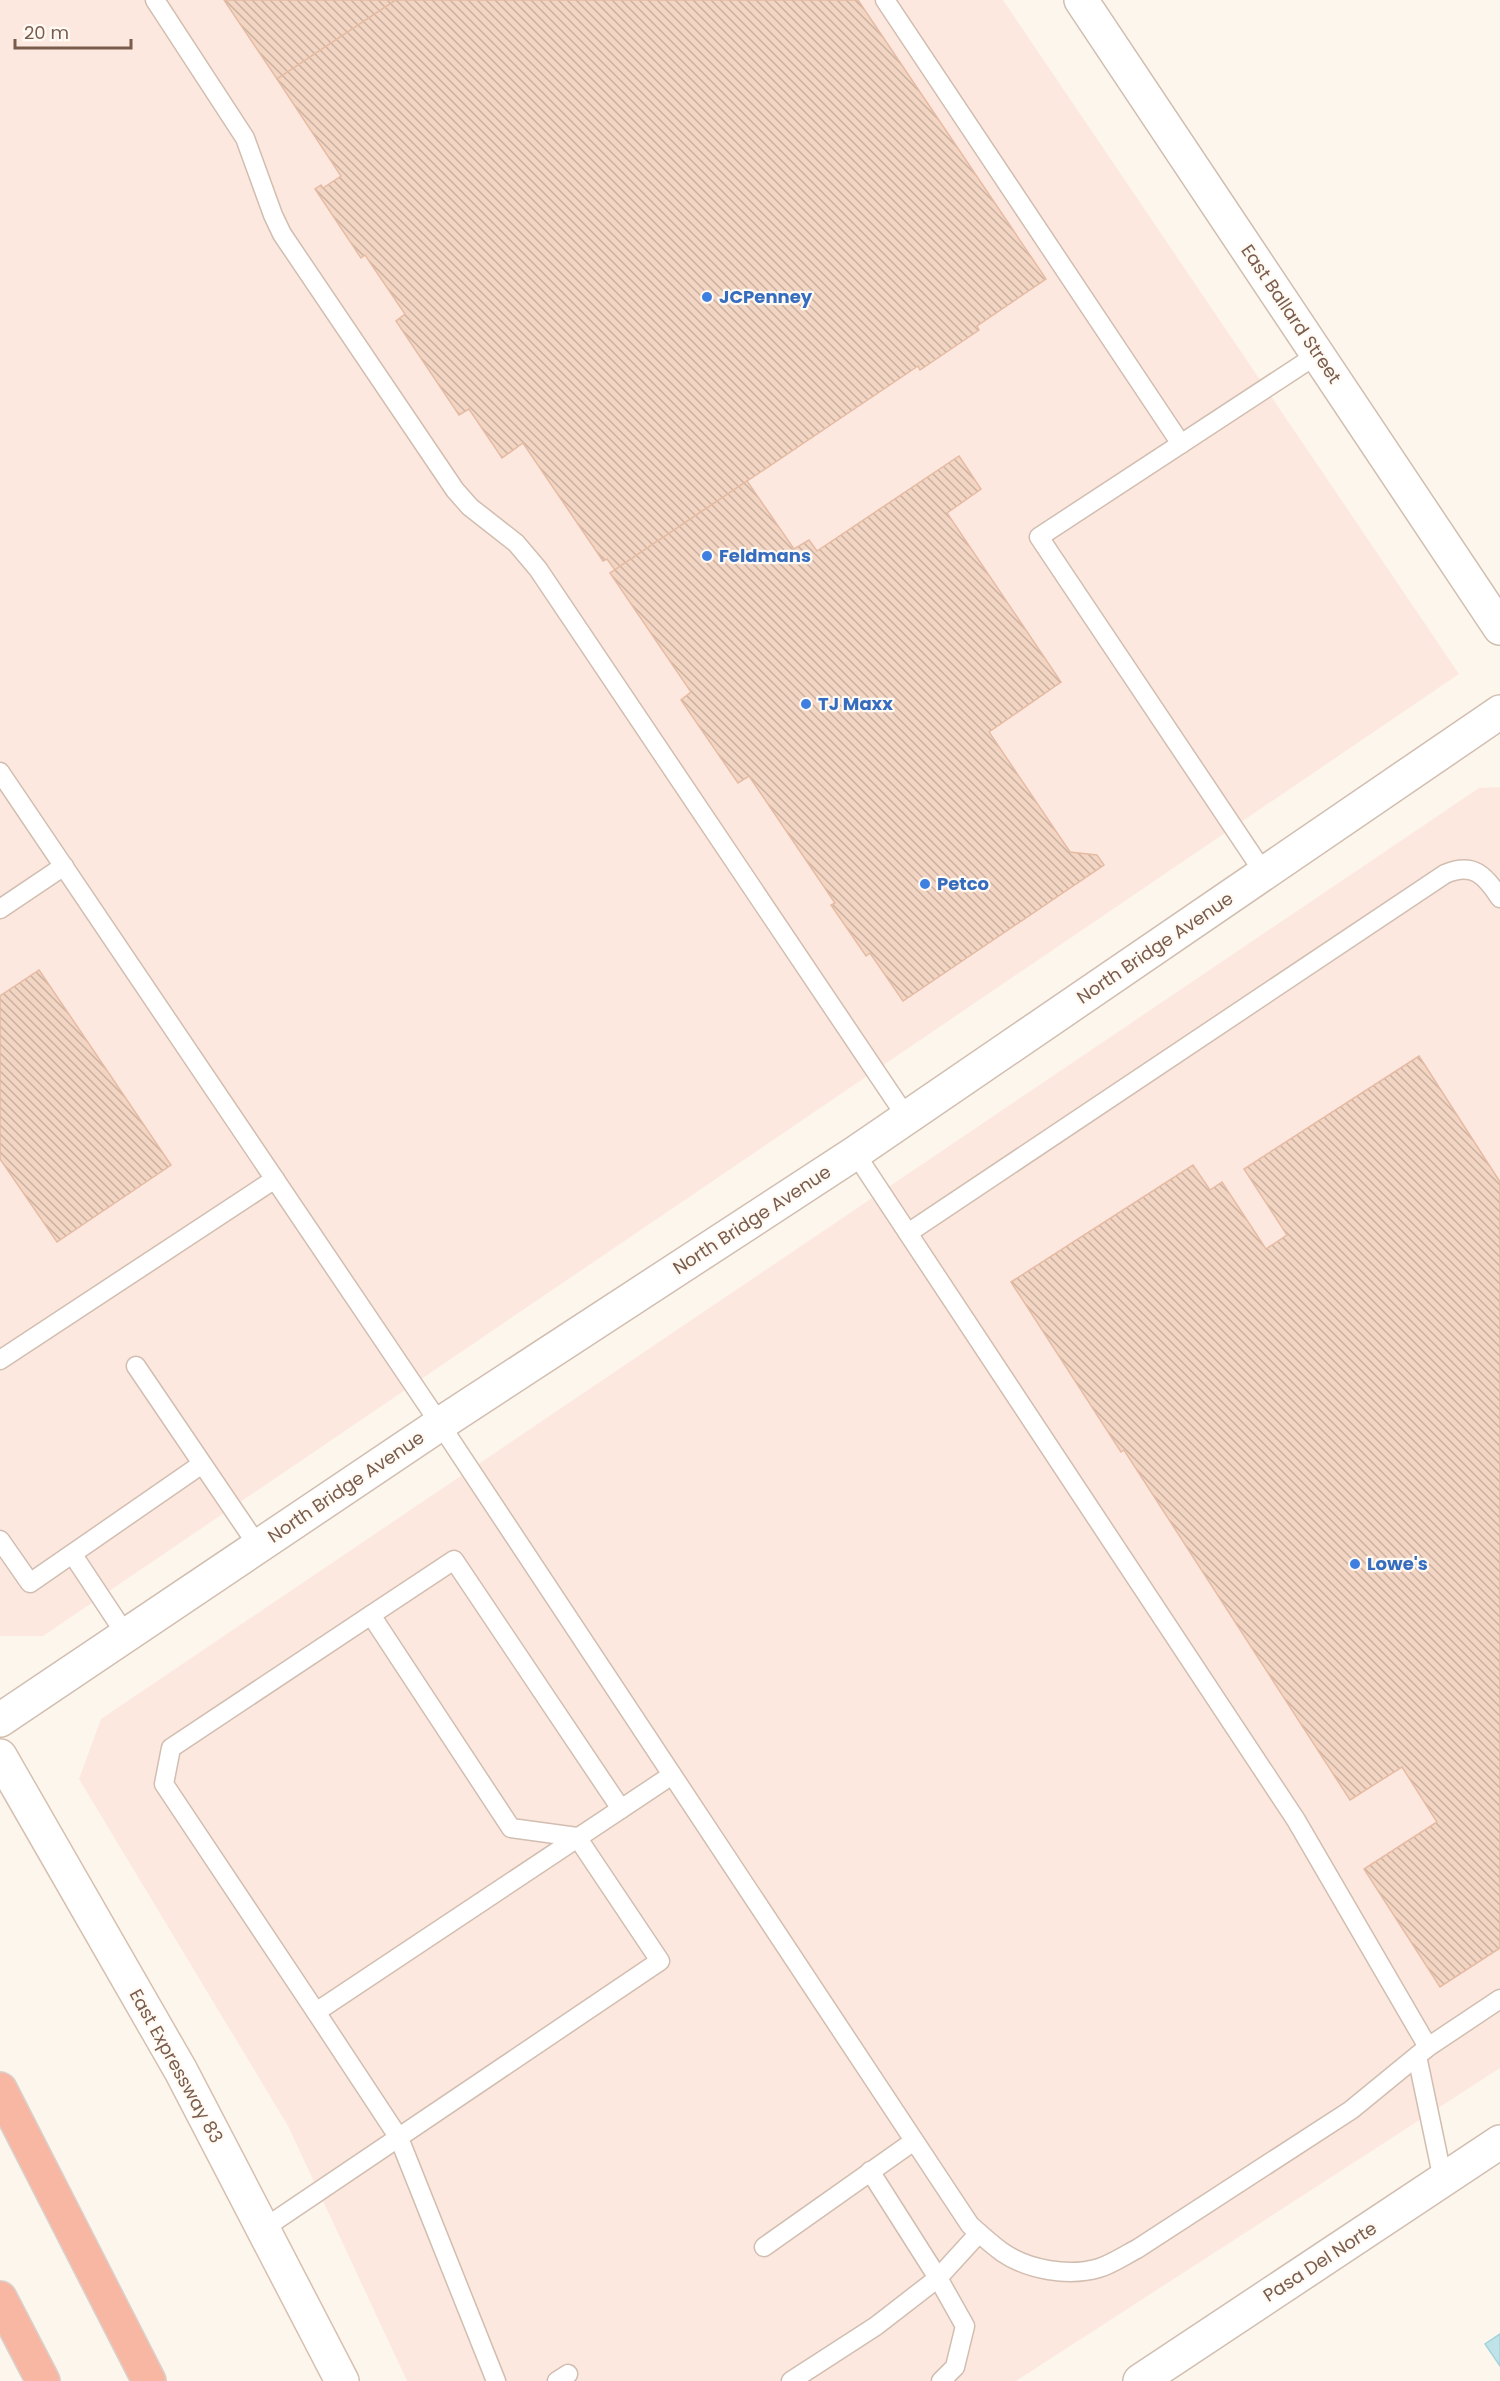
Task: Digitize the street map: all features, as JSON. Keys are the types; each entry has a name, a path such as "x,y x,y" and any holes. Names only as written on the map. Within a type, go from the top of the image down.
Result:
{"highway":[{"path":"0,2089 149,2381"},
{"path":"0,2298 43,2381"}],"street":[{"name":"East Ballard Street","path":"1081,0 1500,628"},
{"name":"North Bridge Avenue","path":"0,1720 440,1424 855,1153 1500,712"},
{"name":"East Expressway 83","path":"0,1756 181,2071 342,2381"},
{"name":"Pasa Del Norte","path":"1140,2381 1500,2142"}],"lane":[{"path":"155,0 245,138 282,234 439,468 470,507 516,543 538,569 907,1118"},
{"path":"885,0 1181,444"},
{"path":"1264,873 1039,537 1318,354"},
{"path":"0,772 440,1424 970,2225 1003,2253 1032,2266 1065,2272 1099,2268 1137,2249 1351,2110 1423,2052 1500,1999"},
{"path":"0,909 64,866"},
{"path":"908,1233 1445,874 1460,867 1475,871 1491,885 1500,898"},
{"path":"855,1153 1296,1820 1423,2052 1443,2180"},
{"path":"0,1360 275,1179"},
{"path":"136,1366 258,1546"},
{"path":"0,1540 30,1583 202,1464"},
{"path":"73,1555 126,1635"},
{"path":"496,2381 399,2138 164,1784 171,1748 454,1560 621,1809"},
{"path":"263,2229 660,1961 577,1837 511,1828 371,1615"},
{"path":"316,2012 672,1775"},
{"path":"764,2247 914,2141"},
{"path":"870,2171 938,2278 965,2326 955,2367 940,2381"},
{"path":"791,2381 876,2326 938,2278 979,2233"}],"shaded area":[{"path":"0,0 1003,0 1459,674 43,1636 0,1636"},
{"path":"1500,787 1500,2068 1016,2381 407,2381 288,2126 79,1779 101,1719 1479,788"}],"water":[{"path":"1500,2334 1500,2366 1485,2344"}],"building":[{"path":"224,0 396,0 277,79"},
{"name":"JCPenney","path":"396,0 858,0 1046,279 977,326 979,330 920,370 918,366 615,570 607,559 603,561 523,443 502,458 469,409 459,415 396,321 405,314 365,255 361,258 315,189 321,185 323,188 341,176 277,79"},
{"path":"959,456 981,489 947,513 1061,682 989,732 1070,852 1097,855 1104,865 903,1001 870,953 866,956 831,905 835,903 749,776 738,783 681,700 691,692 610,573 747,481 794,549 809,540 817,551"},
{"path":"39,970 171,1165 57,1242 0,1159 0,996"},
{"path":"1419,1056 1500,1182 1500,1948 1440,1987 1364,1869 1437,1822 1402,1767 1350,1800 1124,1450 1121,1452 1011,1282 1193,1165 1210,1190 1222,1182 1266,1249 1287,1235 1244,1169"}],"place":[{"name":"JCPenney","path":"707,297"},
{"name":"Feldmans","path":"707,556"},
{"name":"TJ Maxx","path":"806,704"},
{"name":"Petco","path":"925,884"},
{"name":"Lowe's","path":"1355,1564"}]}
